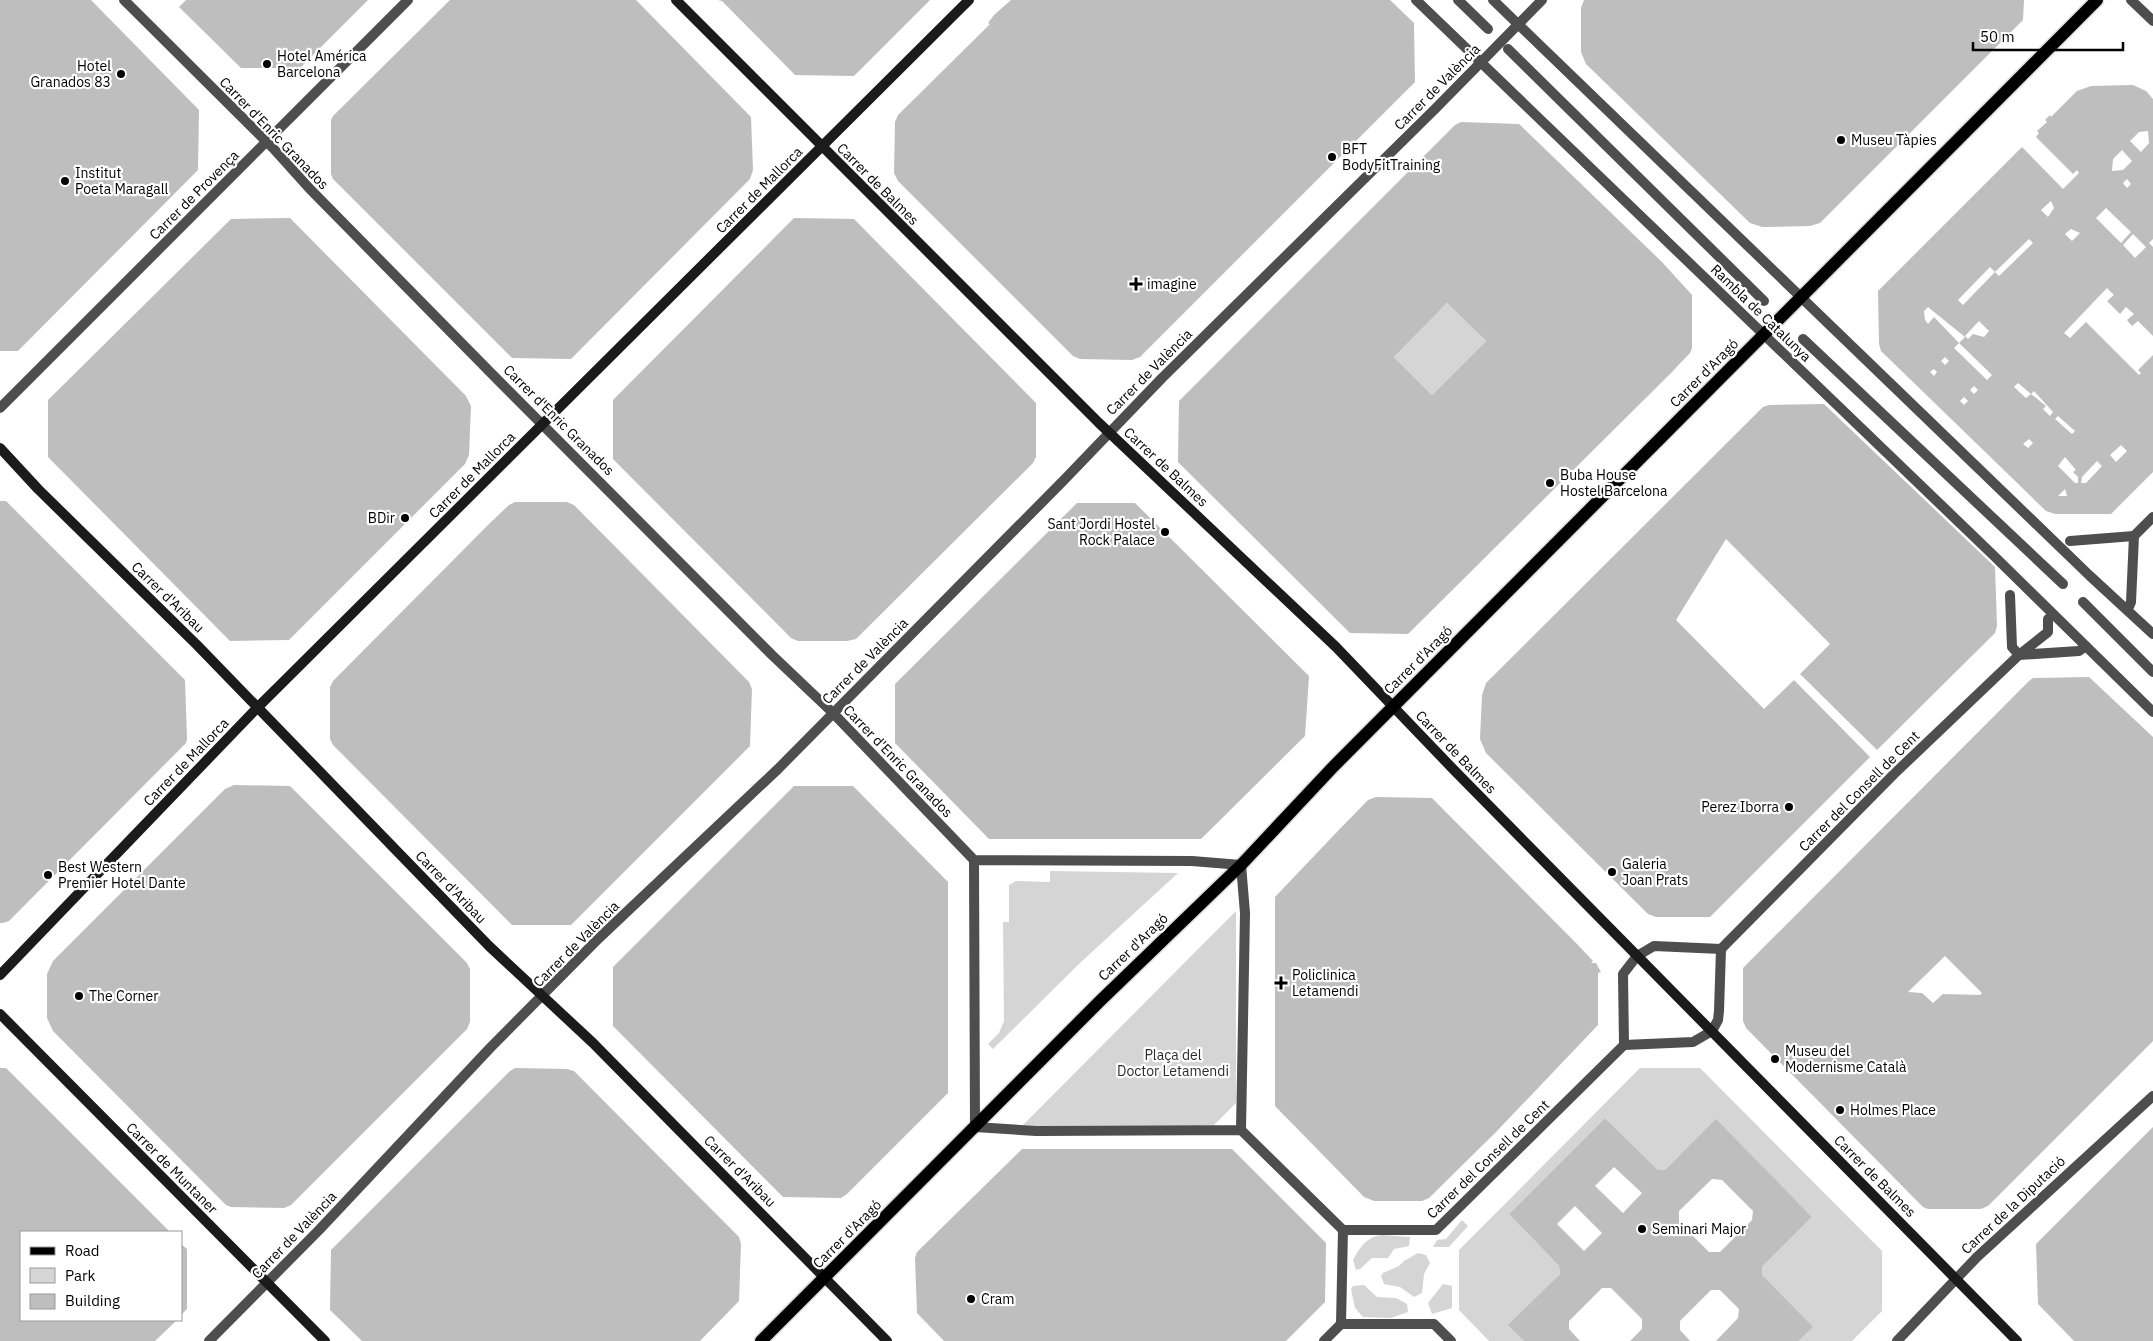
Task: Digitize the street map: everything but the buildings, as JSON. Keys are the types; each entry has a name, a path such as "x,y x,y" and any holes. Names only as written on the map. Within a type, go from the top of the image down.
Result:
{"main road":[{"name":"Carrer de Balmes","path":"676,0 1109,432 1336,647 1637,956 2017,1341"},
{"name":"Carrer de Mallorca","path":"0,976 258,708 969,0"},
{"name":"Carrer d'Aragó","path":"761,1341 1110,990 1241,865 1314,786 2097,0"},
{"name":"Carrer d'Aribau","path":"0,448 38,489 197,645 489,946 593,1043 887,1341"},
{"name":"Carrer de Muntaner","path":"0,1014 325,1341"}],"street":[{"name":"Carrer d'Enric Granados","path":"124,0 266,141 356,236 772,655 833,713 974,860"},
{"name":"Carrer de Provença","path":"0,408 408,0"},
{"name":"Rambla de Catalunya","path":"1416,0 1764,334 2153,712"},
{"path":"1458,0 1488,29"},
{"path":"1494,0 2153,634"},
{"name":"Carrer de València","path":"209,1341 319,1230 485,1053 598,939 771,776 1109,432 1542,0"},
{"path":"2131,0 2153,21"},
{"name":"Rambla de Catalunya","path":"1508,49 1764,301"},
{"name":"Rambla de Catalunya","path":"1803,339 2063,584"},
{"path":"2070,541 2134,536 2153,517"},
{"path":"2128,610 2134,536"},
{"path":"2010,594 2012,647 2020,655 2072,651 2086,646"},
{"path":"2084,602 2153,672"},
{"name":"Carrer del Consell de Cent","path":"1721,949 1894,774 2020,655 2048,632 2048,620"},
{"path":"1241,1130 1245,913 1241,865 1192,861 974,860 975,1127 1036,1131 1241,1130 1343,1230 1341,1324 1324,1341"},
{"path":"1654,946 1721,949 1719,1011 1718,1020 1712,1031 1694,1042 1624,1045 1623,974 1637,956 1654,946"},
{"name":"Carrer del Consell de Cent","path":"1343,1230 1436,1230 1624,1045"},
{"name":"Carrer de la Diputació","path":"1897,1341 1956,1278 2076,1165 2153,1096"},
{"path":"1341,1324 1434,1324 1451,1341"}],"green space":[{"path":"1447,303 1486,341 1432,395 1394,357"},
{"path":"1050,871 1178,873 1081,962 993,1049 988,1044 999,1033 1004,1021 1003,922 1009,922 1009,885 1016,881 1050,882"},
{"name":"Plaça del Doctor Letamendi","path":"1236,911 1236,1103 1214,1125 1022,1126"},
{"path":"1640,1068 1700,1068 1882,1251 1882,1311 1852,1341 1798,1341 1762,1275 1762,1267 1812,1217 1716,1120 1665,1170 1657,1169 1605,1118 1509,1214 1559,1266 1560,1274 1509,1325 1524,1341 1489,1341 1459,1310 1459,1250"},
{"path":"1462,1220 1468,1226 1449,1247 1433,1247 1437,1240 1446,1239"},
{"path":"1383,1235 1410,1237 1409,1246 1394,1249 1388,1258 1372,1258 1360,1269 1356,1270 1353,1260 1361,1247 1368,1240"},
{"path":"1418,1253 1426,1255 1430,1263 1424,1274 1422,1293 1414,1297 1400,1287 1384,1284 1381,1276 1383,1273 1399,1266"},
{"path":"1443,1284 1452,1286 1452,1308 1432,1314 1428,1303"},
{"path":"1364,1285 1377,1297 1396,1298 1407,1304 1408,1312 1391,1318 1363,1317 1355,1308 1351,1289 1353,1286"}],"place":[{"name":"Hotel América Barcelona","path":"267,64"},
{"name":"Hotel Granados 83","path":"121,74"},
{"name":"Museu Tàpies","path":"1841,140"},
{"name":"BFT BodyFitTraining","path":"1332,157"},
{"name":"Institut Poeta Maragall","path":"65,181"},
{"name":"imagine","path":"1136,284"},
{"name":"Buba House Hostel Barcelona","path":"1550,483"},
{"name":"BDir","path":"405,518"},
{"name":"Sant Jordi Hostel Rock Palace","path":"1165,532"},
{"name":"Perez Iborra","path":"1789,807"},
{"name":"Galeria Joan Prats","path":"1612,872"},
{"name":"Best Western Premier Hotel Dante","path":"48,875"},
{"name":"Policlinica Letamendi","path":"1281,983"},
{"name":"The Corner","path":"79,996"},
{"name":"Museu del Modernisme Català","path":"1775,1059"},
{"name":"Holmes Place","path":"1840,1110"},
{"name":"Seminari Major","path":"1642,1229"},
{"name":"Cram","path":"971,1299"}]}
